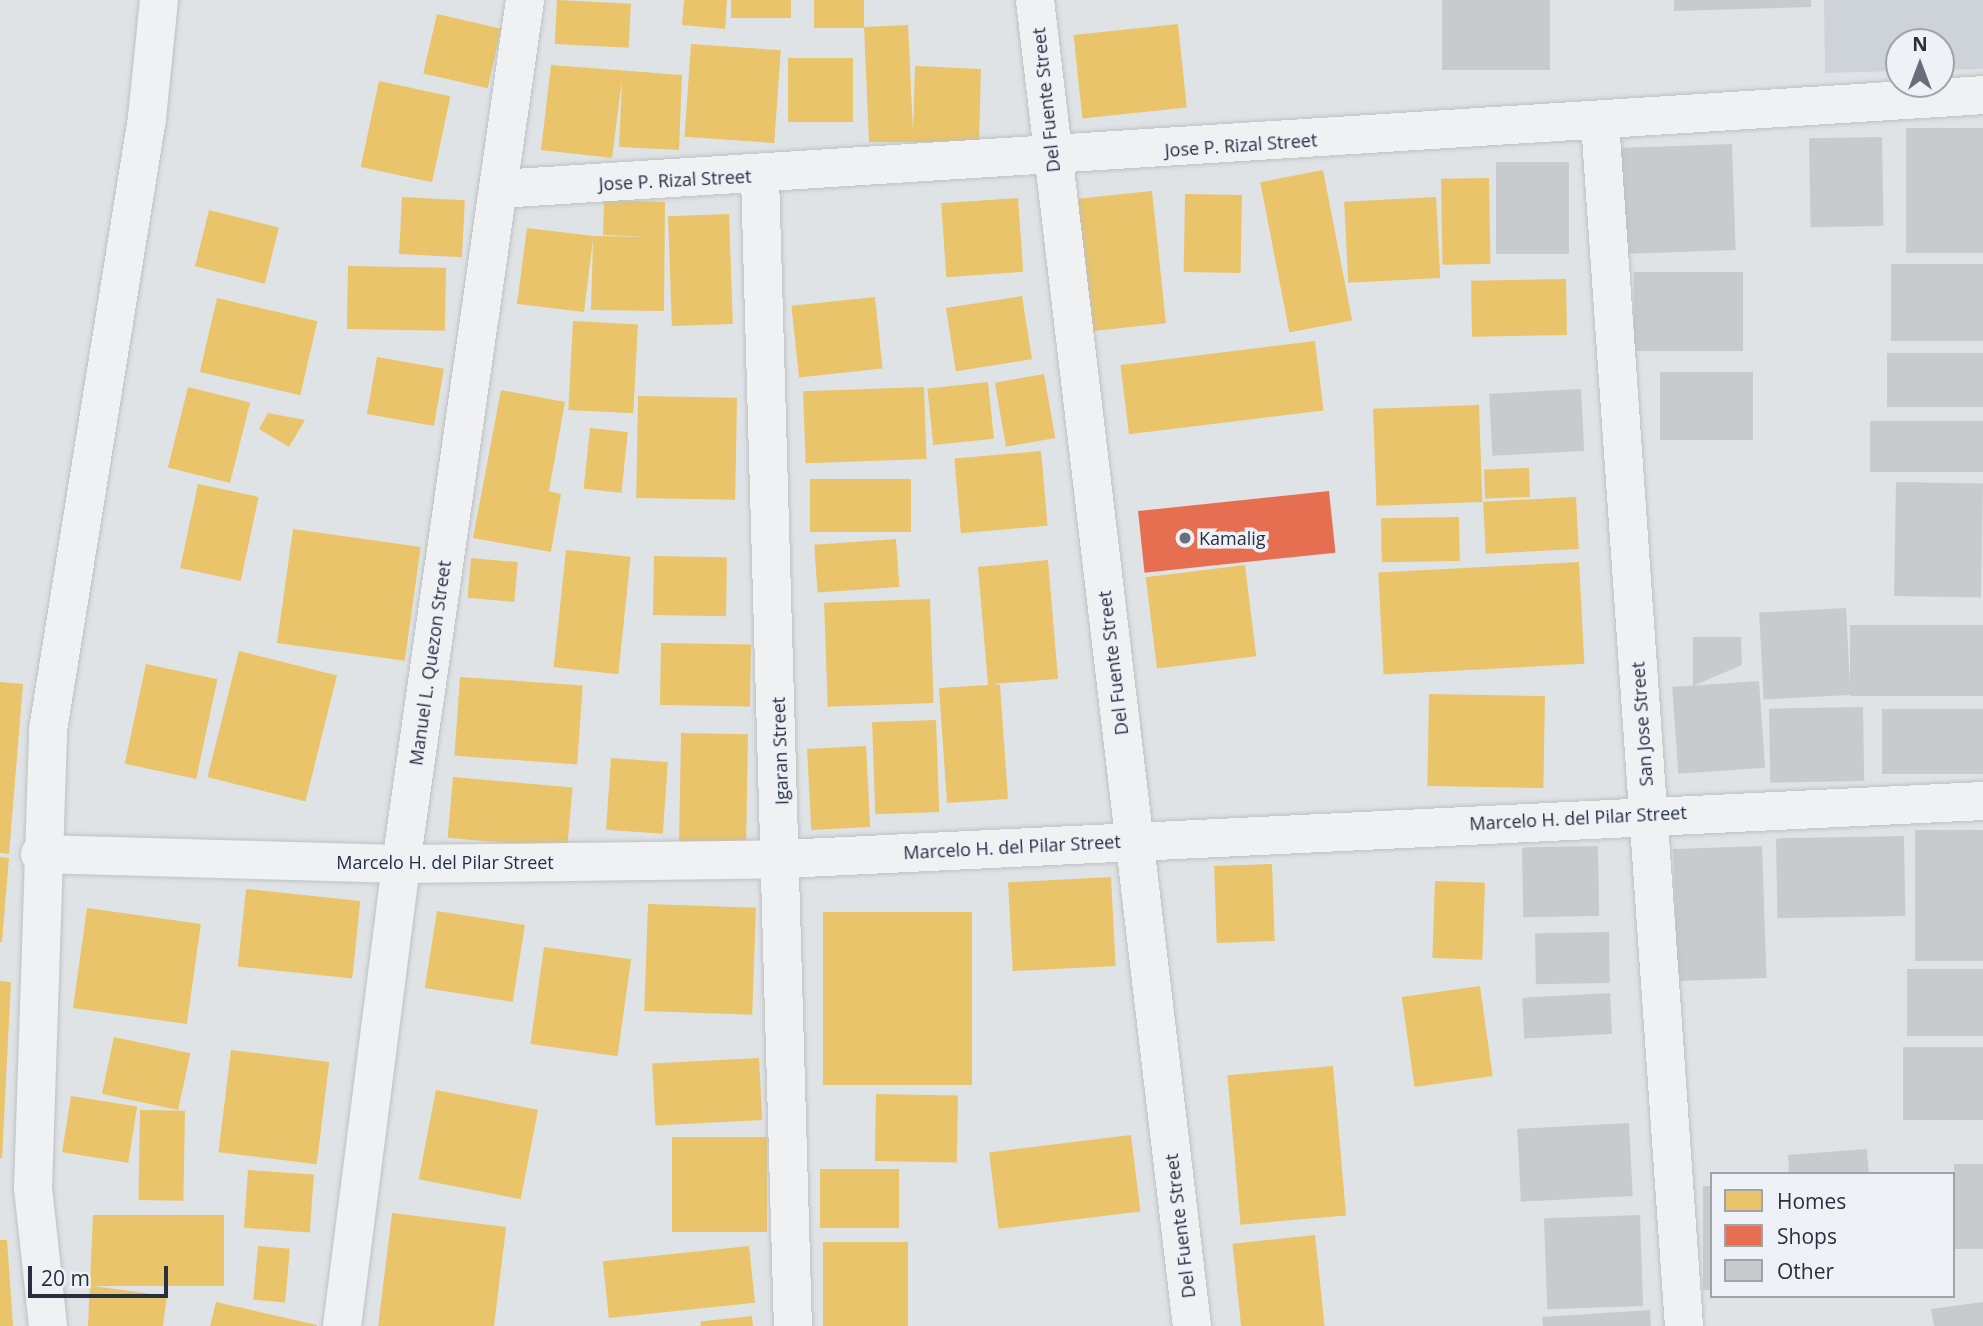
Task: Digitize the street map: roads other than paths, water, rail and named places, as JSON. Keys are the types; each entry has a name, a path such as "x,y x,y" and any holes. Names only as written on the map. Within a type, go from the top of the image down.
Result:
{"street":[{"path":"48,1326 33,1188 40,854 48,730 147,118 159,0"},
{"name":"Manuel L. Quezon Street","path":"342,1326 401,864 525,0"},
{"name":"Del Fuente Street","path":"1035,0 1192,1326"},
{"name":"Jose P. Rizal Street","path":"499,189 760,176 1983,95"},
{"name":"San Jose Street","path":"1600,122 1684,1326"},
{"name":"Igaran Street","path":"760,176 784,859 793,1326"},
{"name":"Marcelo H. del Pilar Street","path":"40,854 401,864 784,859 1648,814 1983,801"}],"place":[{"name":"Kamalig","path":"1185,538"}]}
